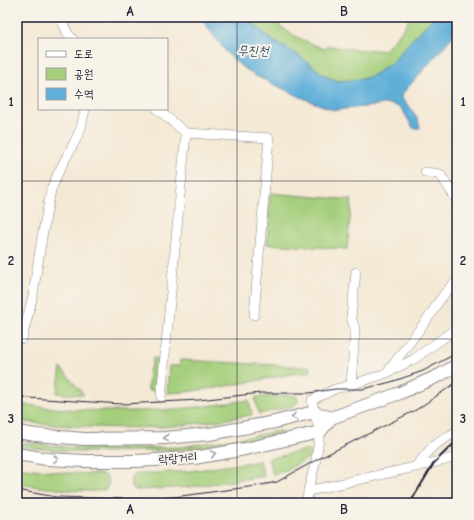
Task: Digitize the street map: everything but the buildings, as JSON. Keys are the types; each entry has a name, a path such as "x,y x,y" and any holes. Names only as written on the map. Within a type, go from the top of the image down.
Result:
{"main road":[{"path":"320,432 331,418 400,393 440,375 457,365"},
{"path":"314,412 331,418"},
{"name":"락랑거리","path":"17,432 84,439 165,438 209,434 275,422 314,412"},
{"name":"락랑거리","path":"17,454 47,459 85,462 194,458 244,449 320,432"}],"street":[{"path":"60,17 70,37"},
{"path":"17,338 22,339 33,295 51,190 81,128 86,110"},
{"path":"158,110 186,133 269,138 254,315"},
{"path":"161,398 186,133"},
{"path":"424,172 440,174 454,196 457,197"},
{"path":"351,385 355,329 351,317 356,272"},
{"path":"387,373 445,293 457,280"},
{"path":"307,503 308,490 316,460 320,432 312,400 335,389 387,373 414,359 457,328"},
{"path":"415,468 433,446 457,431"},
{"path":"308,490 415,468 457,457"}],"green space":[{"path":"245,17 278,17 276,20 284,29 297,37 324,49 328,45 351,49 383,50 394,40 410,17 434,17 406,46 394,61 372,76 362,79 338,81 327,77 295,53 273,41"},
{"path":"270,193 352,200 347,249 267,244"},
{"path":"153,358 158,359 155,391 148,390 149,370"},
{"path":"180,360 310,367 311,371 308,373 293,374 216,388 167,393 169,366 179,366"},
{"path":"61,368 84,395 57,393"},
{"path":"293,395 297,397 298,400 293,406 259,414 255,399 256,397"},
{"path":"249,400 252,415 161,427 107,428 17,421 17,404 107,411 143,411 183,409"},
{"path":"280,431 280,434 254,440 180,450 77,452 17,446 17,442 77,448 180,447"},
{"path":"305,450 310,451 310,457 285,471 273,474 268,459"},
{"path":"260,461 264,476 190,487 136,490 131,484 132,476 138,474 190,471"},
{"path":"17,467 68,473 101,474 107,477 109,483 106,489 100,491 63,490 17,484"}],"water":[{"name":"무진천","path":"202,17 245,17 273,41 295,53 327,77 338,81 362,79 372,76 394,61 406,46 434,17 457,17 457,31 402,94 401,97 410,107 420,128 413,128 402,109 391,104 335,110 303,98 256,76 241,66 227,53 204,23"}],"tram line":[{"path":"17,396 122,404 199,400 261,393 309,393 335,389 363,389 391,382 423,371 457,353"},
{"path":"17,490 56,497 128,499 174,497 277,482 316,460 416,410 457,382"}],"railway":[{"path":"410,503 434,463 457,441"}]}
